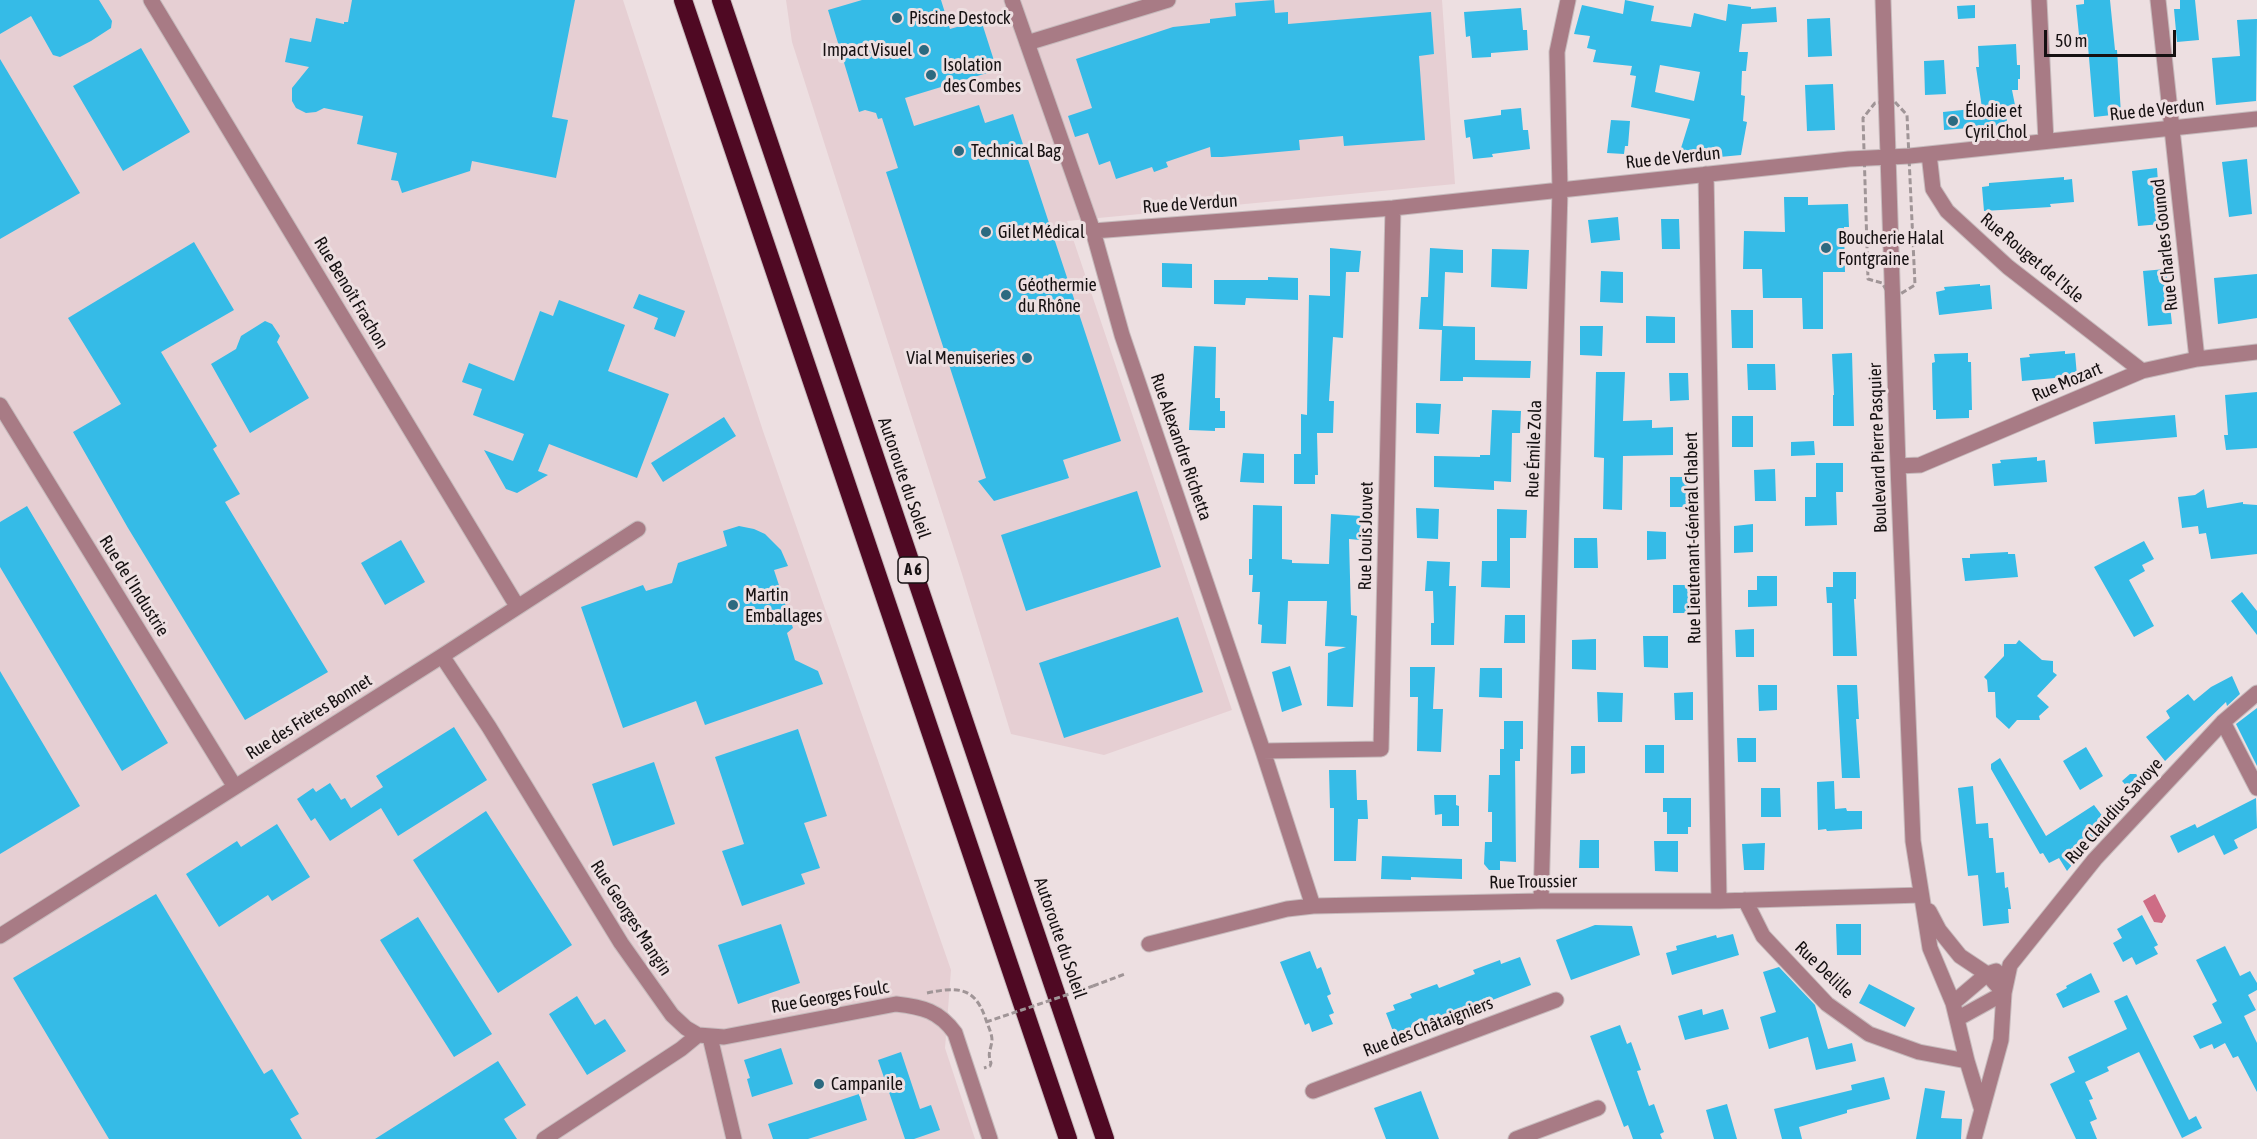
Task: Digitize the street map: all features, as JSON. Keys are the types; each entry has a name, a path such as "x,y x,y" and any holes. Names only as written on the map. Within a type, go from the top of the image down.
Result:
{"highway":[{"name":"A 6","path":"683,0 1068,1139"},
{"name":"Autoroute du Soleil","path":"721,0 1106,1139"}],"street":[{"name":"Rue Benoît Frachon","path":"151,0 517,606"},
{"path":"1027,43 1168,0"},
{"name":"Rue Émile Zola","path":"1541,901 1560,190 1557,52 1568,0"},
{"name":"Boulevard Pierre Pasquier","path":"1882,0 1913,841 1930,948 1953,1003 1981,1107"},
{"path":"2039,0 2046,141"},
{"name":"Rue Charles Gounod","path":"2158,0 2197,359"},
{"name":"Rue Alexandre Richetta","path":"1013,5 1093,231 1122,336 1263,751 1313,906"},
{"name":"Rue de Verdun","path":"1093,231 1393,208 1849,159 1929,154 2257,119"},
{"name":"Rue Rouget de l'Isle","path":"1929,154 1933,189 1947,211 2008,267 2142,371"},
{"name":"Rue Lieutenant-Général Chabert","path":"1706,174 1719,901"},
{"name":"Rue Louis Jouvet","path":"1263,751 1381,748 1393,208"},
{"name":"Rue Mozart","path":"1898,466 1920,465 2142,371 2197,359 2257,352"},
{"name":"Rue de l'Industrie","path":"0,405 235,787"},
{"name":"Rue des Frères Bonnet","path":"0,936 638,529"},
{"name":"Rue Georges Mangin","path":"442,656 489,727 621,943 672,1015 686,1028 704,1036"},
{"name":"Rue Claudius Savoye","path":"1974,1139 2001,1040 2004,993 2010,965 2095,859 2223,722 2257,693"},
{"path":"2223,722 2257,788"},
{"name":"Boulevard Pierre Pasquier","path":"1921,895 1939,930 1960,956 1987,974 2004,993"},
{"name":"Rue Troussier","path":"1149,944 1287,909 1313,906 1541,901 1719,901 1921,895"},
{"name":"Rue Delille","path":"1745,900 1763,936 1827,1004 1869,1034 1919,1052 1967,1061"},
{"name":"Rue Claudius Savoye","path":"1953,1003 1987,974 2010,965"},
{"path":"1957,1019 2004,993"},
{"name":"Rue des Châtaigniers","path":"1313,1091 1556,1000"},
{"name":"Rue Georges Foulc","path":"704,1036 724,1037 896,1004 916,1006 945,1020 955,1034 990,1139"},
{"path":"544,1139 704,1036 734,1139"},
{"path":"1516,1139 1598,1108"}],"path":[{"path":"1864,147 1863,118 1875,103 1886,102"},
{"path":"1865,172 1868,279 1882,283 1892,299 1915,285 1911,169"},
{"path":"986,1022 1125,974"},
{"path":"916,1006 927,993 963,990 980,1004 992,1039 988,1053 991,1063 990,1066 969,1074"}],"shaded area":[{"path":"0,0 623,0 763,431 951,970 945,1048 975,1139 0,1139"},
{"path":"786,0 1442,0 1455,184 1067,221 1232,710 1104,755 1011,734 792,42"},
{"path":"2155,894 2166,916 2162,923 2154,922 2143,901"}],"building":[{"path":"0,0 99,0 112,21 111,28 60,57 53,55 31,16 0,34"},
{"path":"352,0 575,0 552,117 568,120 556,178 472,161 470,171 402,193 398,181 391,180 397,153 357,144 363,116 324,108 306,113 296,108 292,101 292,88 309,67 285,62 290,38 311,42 316,18 344,24 348,22"},
{"path":"862,0 941,0 950,29 981,20 997,70 905,98 914,126 979,105 985,123 1013,114 1121,441 1063,460 1069,478 994,501 978,481 986,478 886,172 898,168 882,118 878,119 876,113 865,110 859,112 828,10"},
{"path":"1274,0 1275,13 1288,12 1288,24 1431,12 1434,54 1419,56 1425,140 1344,146 1343,136 1299,140 1300,150 1222,157 1211,157 1210,147 1166,162 1168,167 1154,172 1152,167 1116,179 1110,161 1099,165 1088,133 1075,137 1068,116 1092,108 1076,59 1173,27 1210,23 1210,19 1236,16 1235,3"},
{"path":"1625,0 1654,6 1651,21 1691,27 1694,13 1726,21 1728,4 1751,7 1751,9 1776,7 1777,22 1742,24 1739,52 1748,52 1746,71 1742,71 1741,95 1745,96 1743,121 1747,122 1741,155 1677,161 1690,119 1631,107 1636,76 1630,75 1632,66 1593,62 1596,50 1587,48 1590,36 1574,34 1582,5 1623,14","holes":["1660,65 1700,72 1694,101 1655,92"]},
{"path":"2084,0 2110,0 2115,50 2117,50 2121,114 2094,117 2087,34 2079,35 2076,5 2084,4"},
{"path":"2180,0 2195,0 2199,40 2177,42 2174,9 2180,9"},
{"path":"1975,5 1975,18 1958,19 1957,6"},
{"path":"1521,8 1523,30 1527,30 1528,50 1491,53 1491,57 1472,58 1470,36 1466,37 1464,12"},
{"path":"1830,18 1832,56 1808,57 1807,19"},
{"path":"2257,19 2256,101 2216,105 2212,58 2240,56 2237,20"},
{"path":"2016,44 2020,79 2018,79 2018,90 2012,90 2015,105 2006,106 2007,125 1944,130 1943,112 1982,108 1976,67 1979,67 1978,46"},
{"path":"141,48 190,132 123,171 73,86"},
{"path":"0,59 80,193 0,239"},
{"path":"1944,60 1946,94 1925,95 1924,61"},
{"path":"1833,84 1835,130 1807,131 1805,85"},
{"path":"1521,108 1523,130 1528,130 1530,149 1473,159 1470,137 1466,138 1464,120 1501,115 1501,110"},
{"path":"1611,120 1630,121 1628,146 1625,146 1624,154 1607,153"},
{"path":"2247,159 2252,214 2229,217 2222,162"},
{"path":"2157,168 2161,224 2138,226 2132,171"},
{"path":"2064,177 2064,180 2072,179 2074,202 2050,204 2051,207 1984,211 1982,187 1989,186 1989,183"},
{"path":"1784,197 1808,197 1808,205 1848,204 1849,227 1844,227 1845,272 1823,272 1823,329 1803,329 1802,298 1763,298 1762,269 1743,269 1744,231 1785,232"},
{"path":"1618,217 1620,240 1591,243 1588,220"},
{"path":"1661,219 1679,219 1680,249 1662,249"},
{"path":"194,242 234,310 161,352 217,446 213,449 240,494 225,502 328,672 245,720 128,528 73,432 121,404 68,318"},
{"path":"1330,248 1361,251 1359,272 1346,272 1343,338 1333,337 1329,401 1334,401 1333,433 1317,433 1318,475 1315,475 1315,484 1294,484 1294,454 1301,454 1301,414 1307,415 1309,295 1330,296"},
{"path":"1430,248 1463,250 1463,273 1445,272 1443,326 1475,327 1475,360 1531,361 1530,378 1463,377 1463,381 1440,381 1442,330 1419,329 1421,297 1428,297"},
{"path":"1492,249 1529,250 1527,289 1491,287"},
{"path":"1162,263 1192,264 1192,288 1162,287"},
{"path":"2166,269 2172,324 2148,326 2143,271"},
{"path":"1601,271 1623,272 1623,303 1600,302"},
{"path":"2257,274 2257,318 2218,324 2214,278"},
{"path":"1268,277 1298,278 1298,300 1246,298 1245,305 1214,304 1214,280 1268,280"},
{"path":"1980,284 1980,286 1990,285 1992,309 1939,315 1936,292 1945,290 1944,287"},
{"path":"639,294 685,311 675,337 654,329 658,318 633,308"},
{"path":"559,300 625,325 608,371 669,394 637,478 549,444 538,471 548,475 517,493 506,489 484,450 513,461 524,434 473,415 482,389 462,382 469,363 514,381 540,311 553,316"},
{"path":"1731,310 1753,310 1753,348 1732,348"},
{"path":"1646,316 1675,317 1675,343 1646,343"},
{"path":"265,321 272,324 280,336 277,342 309,398 250,433 211,364 236,349 241,336"},
{"path":"1580,326 1603,326 1602,356 1580,355"},
{"path":"1194,346 1216,347 1215,398 1220,398 1220,411 1225,411 1225,428 1215,428 1215,431 1189,430"},
{"path":"2065,351 2065,354 2075,353 2077,376 2022,381 2020,358 2030,357 2029,354"},
{"path":"1852,353 1854,426 1833,426 1832,354"},
{"path":"1968,353 1968,362 1971,362 1972,410 1969,410 1969,418 1936,419 1936,410 1933,410 1932,363 1935,362 1934,354"},
{"path":"1747,364 1775,364 1776,390 1748,390"},
{"path":"1596,372 1625,372 1623,421 1652,420 1652,428 1673,427 1673,455 1623,456 1622,510 1603,509 1604,458 1594,457"},
{"path":"1669,373 1688,373 1689,400 1670,401"},
{"path":"2257,392 2257,448 2226,450 2224,435 2228,435 2225,395"},
{"path":"1416,403 1441,404 1439,434 1416,433"},
{"path":"1492,410 1521,411 1520,433 1512,433 1511,482 1494,481 1494,490 1434,487 1434,456 1480,457 1480,455 1490,455"},
{"path":"2175,415 2177,437 2095,444 2093,422"},
{"path":"1732,416 1753,416 1753,447 1732,447"},
{"path":"724,417 736,436 663,482 651,463"},
{"path":"1814,441 1815,455 1791,456 1791,442"},
{"path":"1243,453 1264,454 1264,483 1240,482"},
{"path":"2037,457 2037,461 2045,460 2047,482 1994,486 1992,464 2001,463 2000,460"},
{"path":"1816,463 1843,463 1843,492 1836,492 1837,525 1805,526 1805,497 1816,497"},
{"path":"1775,469 1776,501 1755,501 1754,470"},
{"path":"1670,477 1690,477 1690,507 1670,507"},
{"path":"2204,489 2207,508 2243,502 2243,504 2257,505 2257,554 2211,559 2206,533 2199,534 2198,526 2182,528 2178,497 2195,495"},
{"path":"1137,491 1161,567 1026,611 1001,535"},
{"path":"1253,505 1282,506 1282,559 1292,560 1292,563 1329,564 1331,514 1361,516 1360,540 1349,539 1351,615 1357,616 1353,707 1327,706 1328,653 1346,647 1325,646 1327,601 1288,601 1286,644 1261,643 1262,625 1258,624 1260,592 1252,592 1253,575 1249,575 1249,559 1252,559"},
{"path":"27,506 168,743 122,771 0,567 0,522"},
{"path":"1416,508 1439,509 1438,539 1417,538"},
{"path":"1497,509 1527,510 1526,538 1510,538 1510,588 1481,587 1482,561 1497,561"},
{"path":"1753,524 1753,552 1734,553 1734,526"},
{"path":"739,526 765,534 781,550 788,566 774,570 793,628 787,633 795,660 818,671 823,684 705,725 696,701 623,728 581,607 643,585 646,591 672,583 678,563 727,546 723,531"},
{"path":"1647,531 1666,532 1666,559 1647,560"},
{"path":"1574,538 1597,538 1598,568 1574,568"},
{"path":"401,540 425,582 385,605 361,563"},
{"path":"2144,541 2154,559 2142,565 2145,571 2129,580 2154,626 2134,637 2094,567"},
{"path":"2008,552 2008,554 2015,554 2018,577 1965,581 1962,558 1970,558 1970,554"},
{"path":"1427,561 1450,562 1449,586 1456,586 1454,645 1431,645 1431,623 1434,623 1433,591 1425,591"},
{"path":"1833,572 1856,572 1856,599 1854,599 1857,656 1833,656 1832,603 1827,603 1826,587 1833,587"},
{"path":"1757,576 1777,576 1777,606 1748,607 1748,590 1757,590"},
{"path":"1673,585 1691,585 1692,613 1673,613"},
{"path":"2242,592 2257,611 2257,635 2231,601"},
{"path":"1505,615 1525,615 1525,643 1504,643"},
{"path":"1178,617 1203,692 1064,738 1039,663"},
{"path":"1754,629 1754,657 1736,657 1735,630"},
{"path":"1643,636 1668,636 1668,668 1644,667"},
{"path":"1596,639 1596,670 1572,669 1572,640"},
{"path":"2019,640 2042,660 2053,661 2053,672 2057,675 2037,696 2049,707 2039,716 2040,720 2017,720 2009,729 1996,717 1995,692 1988,692 1987,680 1984,677 2004,656 2004,644 2016,644"},
{"path":"1290,666 1302,705 1282,712 1272,672"},
{"path":"1410,667 1435,667 1433,709 1443,709 1441,752 1417,751 1418,697 1410,697"},
{"path":"1480,668 1502,668 1502,698 1479,697"},
{"path":"0,671 80,806 0,854"},
{"path":"2232,676 2240,694 2227,706 2226,702 2165,761 2146,737 2170,718 2166,711 2188,694 2194,701 2211,687"},
{"path":"1758,685 1777,685 1777,710 1759,711"},
{"path":"1837,685 1857,685 1859,719 1856,719 1860,778 1842,778"},
{"path":"1597,692 1623,693 1622,722 1598,722"},
{"path":"1693,692 1693,720 1675,720 1674,693"},
{"path":"2257,708 2257,766 2236,724"},
{"path":"1504,721 1523,721 1523,749 1520,749 1520,761 1515,761 1516,862 1500,861 1500,870 1489,870 1484,864 1485,842 1492,842 1492,812 1488,812 1489,775 1500,775 1500,749 1504,749"},
{"path":"454,727 487,780 398,836 381,808 330,841 315,818 311,821 297,799 313,788 316,792 330,783 341,800 345,798 351,808 383,787 376,776"},
{"path":"798,729 827,816 804,823 820,868 801,874 805,884 742,906 722,851 744,844 715,757"},
{"path":"1737,738 1756,738 1756,762 1738,762"},
{"path":"1645,745 1664,745 1664,773 1645,773"},
{"path":"1571,746 1585,746 1585,773 1571,774"},
{"path":"2086,747 2103,776 2080,790 2063,761"},
{"path":"2000,758 2046,836 2094,805 2107,822 2067,871 2059,858 2049,863 2043,853 2040,854 1991,769 1991,764"},
{"path":"654,762 675,824 613,846 592,784"},
{"path":"1329,770 1356,770 1357,800 1367,800 1368,819 1358,819 1356,861 1334,861 1334,808 1330,808"},
{"path":"2130,774 2136,774 2144,782 2133,793 2122,781"},
{"path":"1834,781 1835,809 1846,808 1847,811 1862,811 1862,829 1818,830 1817,782"},
{"path":"1973,786 1976,824 1988,823 1989,838 1993,838 1996,873 2004,872 2005,888 2008,887 2011,909 2008,909 2009,923 1983,926 1978,875 1968,876 1958,788"},
{"path":"1761,788 1780,788 1781,817 1761,817"},
{"path":"1434,795 1456,795 1456,805 1459,806 1459,826 1442,826 1442,814 1435,815"},
{"path":"1663,798 1691,798 1691,827 1688,827 1688,834 1667,834 1667,812 1663,812"},
{"path":"2256,798 2257,828 2234,840 2238,848 2224,855 2214,835 2178,853 2170,836 2195,824 2197,828"},
{"path":"486,811 572,945 498,993 413,860"},
{"path":"277,824 310,877 272,901 268,895 219,927 186,874 237,841 241,847"},
{"path":"1580,840 1599,840 1599,868 1579,868"},
{"path":"1654,841 1678,841 1678,872 1655,871"},
{"path":"1765,843 1764,870 1744,870 1742,844"},
{"path":"1382,856 1462,859 1462,879 1411,877 1411,880 1381,879"},
{"path":"156,894 264,1074 272,1069 299,1114 290,1119 302,1139 109,1139 13,978"},
{"path":"2142,915 2158,945 2154,947 2158,954 2136,965 2132,957 2123,962 2113,943 2122,938 2117,929"},
{"path":"418,917 492,1034 454,1057 380,940"},
{"path":"781,924 800,983 738,1004 718,945"},
{"path":"1836,924 1861,924 1861,955 1837,955"},
{"path":"1595,925 1632,926 1640,955 1571,980 1556,940"},
{"path":"1733,934 1739,955 1672,975 1666,953 1677,950 1676,946 1716,935 1717,938"},
{"path":"2225,946 2240,976 2250,971 2257,983 2257,990 2248,995 2256,1010 2244,1016 2257,1043 2257,1092 2238,1056 2233,1058 2225,1043 2214,1049 2212,1044 2200,1049 2193,1036 2222,1023 2212,1004 2217,1001 2196,960"},
{"path":"1310,951 1317,969 1321,967 1331,994 1327,996 1334,1013 1329,1015 1333,1024 1312,1032 1309,1023 1305,1025 1280,962"},
{"path":"1520,957 1531,985 1405,1034 1403,1030 1394,1034 1386,1013 1395,1010 1393,1005 1412,998 1410,994 1437,984 1439,988 1475,974 1473,970 1500,960 1501,964"},
{"path":"1779,967 1815,1005 1828,1049 1852,1043 1856,1061 1816,1070 1808,1037 1769,1049 1760,1017 1776,1012 1763,972"},
{"path":"2091,973 2100,992 2063,1008 2056,994"},
{"path":"1869,984 1915,1008 1905,1027 1859,1003"},
{"path":"2127,995 2189,1120 2196,1116 2202,1128 2182,1138 2139,1052 2107,1067 2109,1071 2085,1082 2093,1099 2089,1100 2097,1119 2090,1122 2097,1139 2076,1139 2050,1084 2075,1072 2068,1057 2127,1029 2114,1001"},
{"path":"577,996 595,1025 605,1019 626,1051 587,1075 549,1014"},
{"path":"1702,1009 1703,1015 1723,1009 1729,1029 1685,1040 1678,1016"},
{"path":"1620,1025 1627,1044 1631,1042 1641,1070 1637,1071 1649,1106 1654,1104 1664,1132 1660,1134 1662,1139 1633,1139 1628,1125 1624,1127 1590,1036"},
{"path":"781,1048 793,1084 752,1097 747,1079 750,1078 744,1060"},
{"path":"901,1052 920,1109 931,1105 940,1130 914,1139 905,1139 878,1060"},
{"path":"498,1061 526,1105 504,1119 517,1139 375,1139"},
{"path":"1884,1077 1890,1099 1847,1110 1847,1113 1799,1127 1802,1139 1782,1139 1774,1109 1852,1090 1851,1085"},
{"path":"1925,1088 1945,1091 1941,1118 1962,1119 1961,1139 1916,1139"},
{"path":"1421,1091 1439,1139 1386,1139 1374,1108"},
{"path":"859,1094 867,1120 808,1139 773,1139 768,1124"},
{"path":"1727,1104 1737,1139 1714,1139 1706,1110"}],"place":[{"name":"Piscine Destock","path":"897,18"},
{"name":"Impact Visuel","path":"924,50"},
{"name":"Isolation des Combes","path":"931,75"},
{"name":"Élodie et Cyril Chol","path":"1953,121"},
{"name":"Technical Bag","path":"959,151"},
{"name":"Gilet Médical","path":"986,232"},
{"name":"Boucherie Halal Fontgraine","path":"1826,248"},
{"name":"Géothermie du Rhône","path":"1006,295"},
{"name":"Vial Menuiseries","path":"1027,358"},
{"name":"Martin Emballages","path":"733,605"},
{"name":"Campanile","path":"819,1084"}]}
